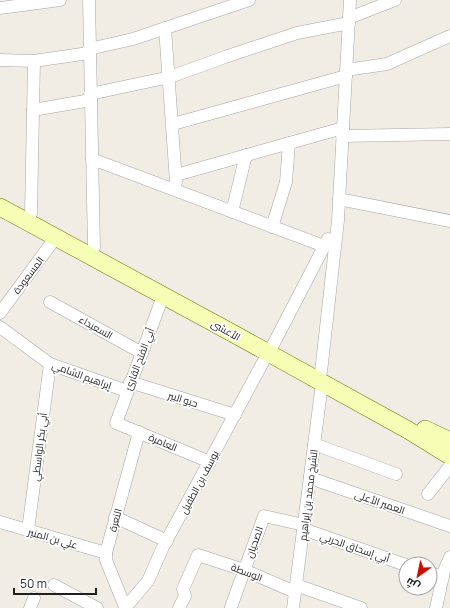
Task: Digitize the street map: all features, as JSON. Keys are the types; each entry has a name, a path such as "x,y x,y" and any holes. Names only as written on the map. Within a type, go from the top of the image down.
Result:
{"street":[{"path":"0,8 60,0"},
{"path":"89,0 94,248"},
{"path":"0,60 34,61 89,51 133,39 249,0"},
{"name":"الشيخ محمد بن إبراهيم","path":"293,608 322,377 338,220 350,0"},
{"path":"33,110 170,77 297,33 349,20 395,0"},
{"path":"165,28 170,77 177,191"},
{"path":"173,124 346,73 387,64 450,36"},
{"path":"31,214 34,61"},
{"path":"176,175 289,143 343,132 450,134"},
{"path":"272,227 286,182 289,143"},
{"path":"232,212 246,155"},
{"path":"92,159 324,246"},
{"path":"339,199 450,221"},
{"name":"الأعشى","path":"1,207 31,214 94,248 270,349 322,377 450,441"},
{"name":"الأعشى","path":"1,207 163,296 270,349"},
{"name":"يوسف بن الطفيل","path":"125,608 148,581 166,541 210,462 338,220"},
{"name":"المسعودة","path":"0,313 56,237"},
{"name":"أبي الفتح القارئ","path":"116,422 163,296"},
{"name":"السعيداء","path":"50,302 142,353"},
{"name":"إبراهيم الشامي","path":"0,327 50,364 129,387"},
{"name":"أبي بكر الواسطي","path":"28,530 50,364"},
{"name":"الأعشى","path":"322,377 450,456"},
{"name":"حبو البير","path":"129,387 235,415"},
{"name":"العامرة","path":"116,422 210,462"},
{"name":"النعرة","path":"125,608 106,560 106,553 139,432"},
{"path":"314,444 396,474"},
{"path":"428,494 450,466"},
{"name":"العمير الأعلى","path":"310,478 450,526"},
{"name":"الصحيان","path":"231,607 264,516 304,527"},
{"path":"116,517 166,541"},
{"name":"علي بن المنير","path":"0,522 106,553"},
{"name":"أبي إسحاق الحربي","path":"304,527 398,562"},
{"name":"الوسطة","path":"179,608 185,596 183,589 198,555 344,605 361,608"},
{"path":"436,608 442,577 450,557"},
{"path":"438,576 442,577"},
{"path":"54,585 97,608"}]}
